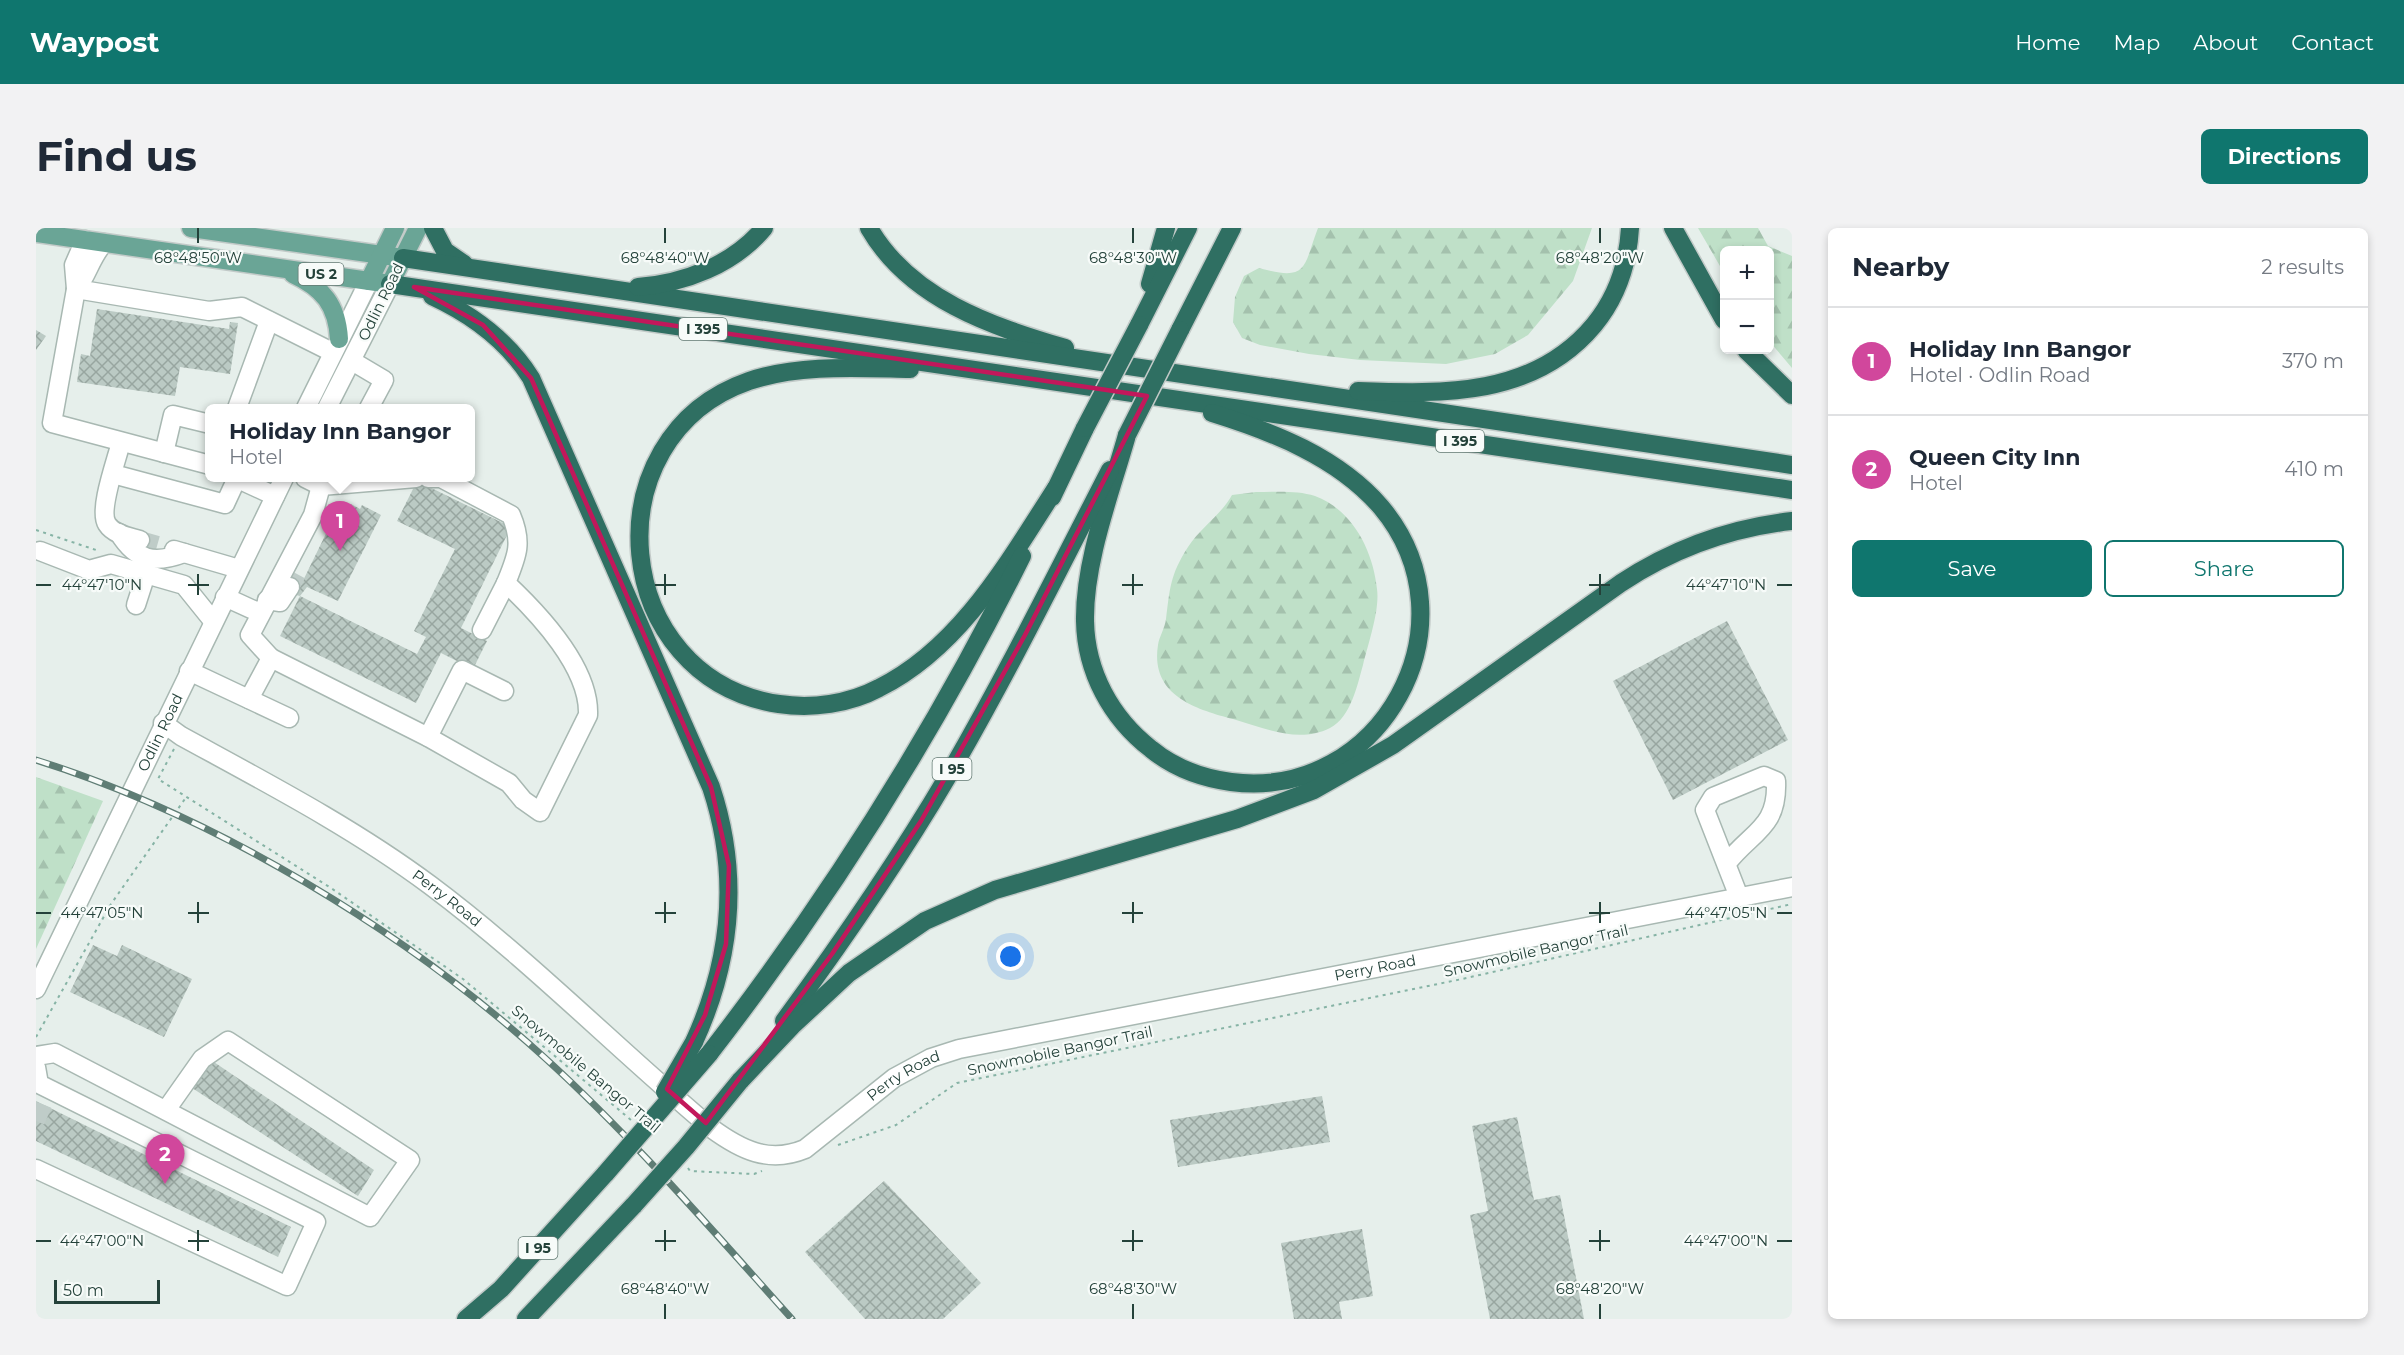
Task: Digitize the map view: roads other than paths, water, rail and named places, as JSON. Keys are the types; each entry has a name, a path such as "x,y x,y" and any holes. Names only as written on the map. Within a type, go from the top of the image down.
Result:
{"highway":[{"path":"433,228 438,241 449,256 477,270"},
{"path":"600,288 654,286 697,275 733,256 764,228"},
{"path":"868,228 883,250 909,276 957,308 1006,330 1139,368"},
{"path":"1139,325 1166,228"},
{"name":"I 95","path":"466,1319 501,1289 625,1153 709,1054 802,931 886,803 968,660 1188,228"},
{"name":"I 95","path":"526,1319 686,1147 740,1081 856,919 949,775 1025,635 1234,228"},
{"path":"1252,385 1365,391 1444,391 1493,385 1533,374 1569,351 1605,310 1622,275 1630,228"},
{"path":"1673,228 1720,311"},
{"name":"I 395","path":"402,258 1792,465"},
{"name":"I 395","path":"390,284 1792,490"},
{"path":"414,287 449,304 483,325 510,350 531,378 709,780 725,838 729,879 729,915 721,970 694,1042 673,1081 625,1153"},
{"path":"1750,354 1792,395"},
{"path":"1017,375 921,369 825,369 766,376 719,394 692,414 681,426 662,452 650,478 642,505 638,534 640,564 647,594 659,621 673,642 700,670 723,686 752,699 784,705 812,706 848,700 889,683 945,640 991,584 1056,488"},
{"path":"1127,392 1227,418 1293,443 1361,488 1381,507 1396,529 1409,555 1417,584 1420,610 1416,652 1408,680 1394,705 1376,729 1353,750 1323,768 1294,778 1261,783 1227,781 1196,774 1168,761 1133,734 1114,711 1099,685 1092,664 1087,643 1086,605 1094,555 1127,435"},
{"path":"740,1081 799,1019 849,973 892,941 943,912 1015,884 1237,819 1314,790 1393,746 1621,584 1659,560 1719,535 1792,521"}],"main road":[{"path":"191,228 402,258"},
{"name":"Odlin Road","path":"369,281 395,228"},
{"name":"Odlin Road","path":"390,284 418,228"},
{"name":"US 2","path":"36,233 86,234 104,243 390,284"},
{"path":"274,267 303,279 326,296 337,318 336,346"}],"street":[{"path":"86,234 74,265 76,289 52,423 205,464"},
{"path":"76,289 85,277 94,255 104,243"},
{"name":"Odlin Road","path":"308,404 369,281"},
{"name":"Odlin Road","path":"329,404 390,284"},
{"path":"76,289 209,311 242,307 269,321 336,346"},
{"path":"238,404 269,321"},
{"path":"352,361 384,380 371,404"},
{"path":"164,453 173,415 205,423"},
{"path":"121,442 104,513 107,524 119,533 141,540"},
{"path":"113,474 225,504 234,482"},
{"path":"245,482 275,496"},
{"name":"Odlin Road","path":"36,988 282,482"},
{"path":"313,482 313,515 250,635 271,658 428,737 510,783 523,801 540,812 588,715 589,701 570,658 542,617 506,583"},
{"path":"449,482 512,514 516,527 519,550 506,583 482,630"},
{"path":"119,533 129,550 155,560 164,560 184,553"},
{"path":"165,547 239,569"},
{"path":"225,597 264,606 280,602 293,581 295,548"},
{"path":"40,551 89,570 111,564 184,585 213,621"},
{"path":"136,605 146,574"},
{"path":"249,699 271,658"},
{"path":"428,737 462,670 504,691"},
{"path":"189,671 289,718"},
{"name":"Perry Road","path":"163,723 181,736 308,806 428,883 510,950 711,1128 737,1146 766,1156 791,1155 806,1149 894,1078 931,1058 959,1049 1792,887"},
{"path":"1727,863 1737,850 1764,828 1777,801 1776,781 1764,776 1713,797 1705,810 1739,897"},
{"path":"36,1056 55,1053 370,1217 410,1160 228,1041 202,1059 166,1110"},
{"path":"36,1067 39,1084 46,1097 316,1222 287,1286 36,1169"}],"tunnel":[{"path":"140,540 165,547"},
{"path":"290,587 297,574"},
{"path":"36,1121 43,1104"}],"railway":[{"path":"36,760 104,784 172,812 239,846 371,923 432,966 491,1011 545,1058 610,1120 792,1319"}],"place":[{"name":"Holiday Inn Bangor","path":"340,551"},
{"name":"Queen City Inn","path":"165,1184"}]}
